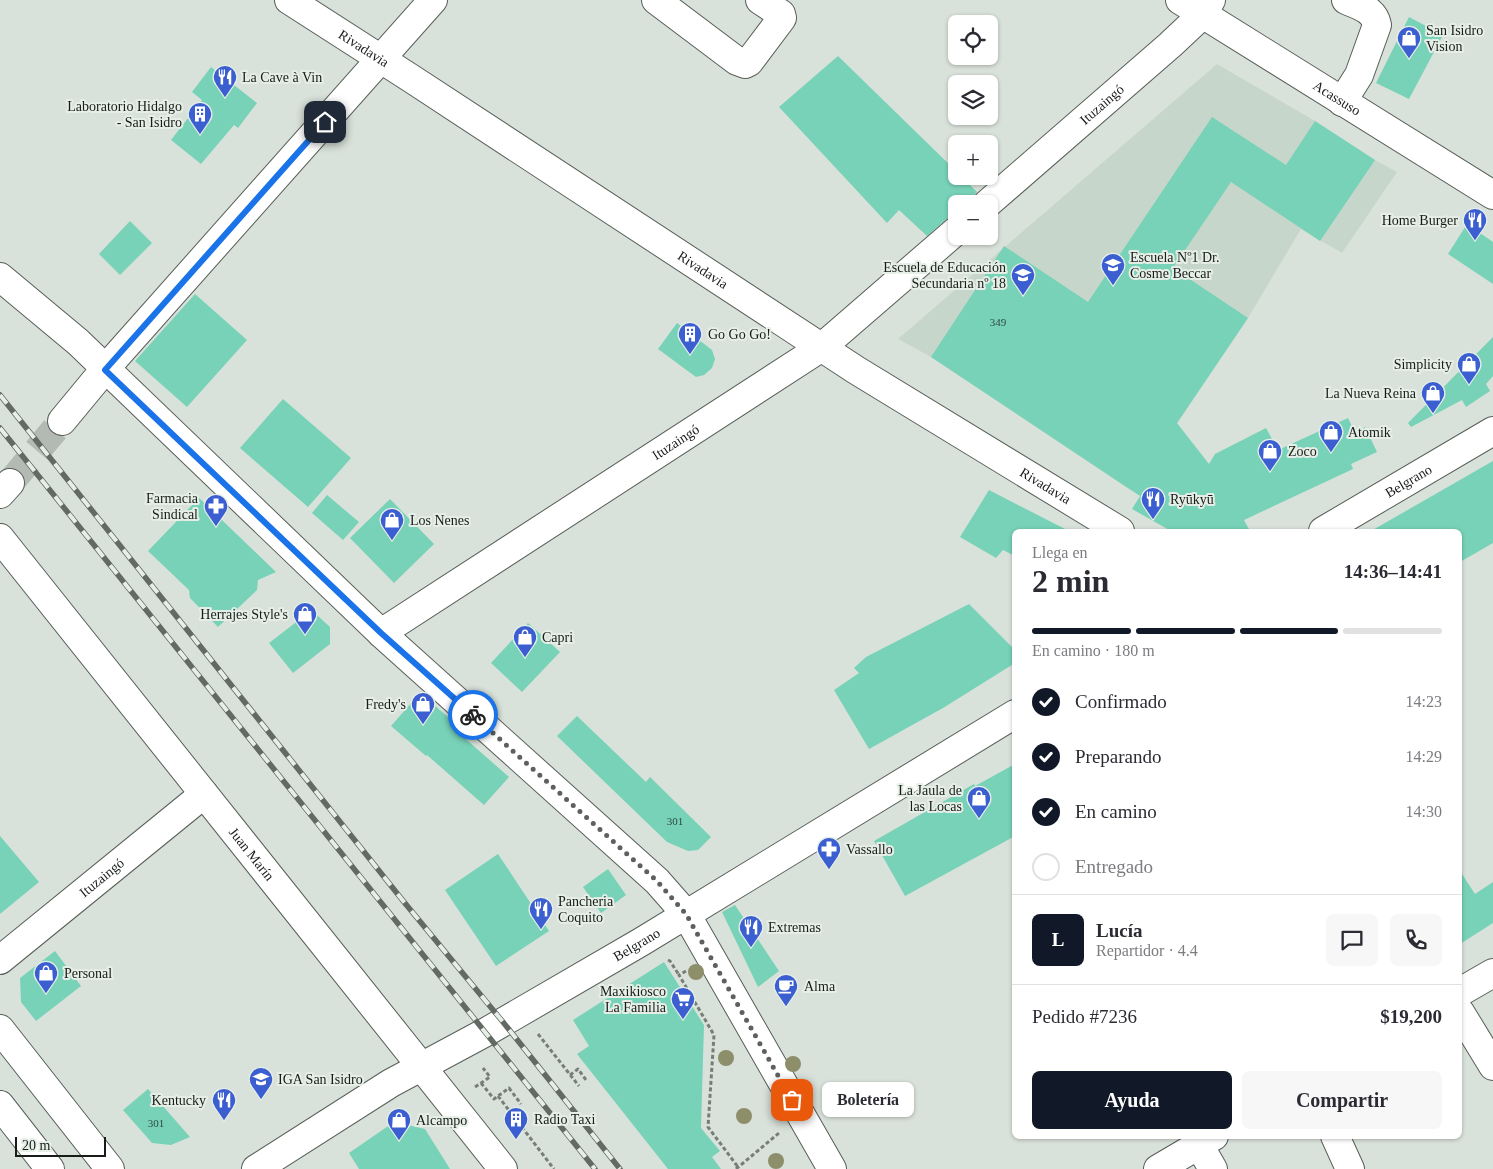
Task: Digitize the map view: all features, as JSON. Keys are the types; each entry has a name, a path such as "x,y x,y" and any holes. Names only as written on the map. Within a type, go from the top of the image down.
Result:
{"street":[{"name":"Rivadavia","path":"289,0 822,346 856,370 1117,529"},
{"path":"62,421 433,0"},
{"path":"656,0 737,61 745,64 749,62 782,18 781,14 760,0"},
{"name":"Acassuso","path":"1180,0 1207,7 1342,102 1493,195"},
{"path":"1342,102 1359,75 1377,25 1376,17 1370,11 1346,0"},
{"name":"Ituzaingó","path":"997,195 1207,7"},
{"name":"Ituzaingó","path":"381,633 822,346 948,238"},
{"path":"0,277 78,342 381,633 657,881 686,914 832,1169"},
{"name":"Belgrano","path":"1326,529 1493,431"},
{"name":"Juan Marín","path":"0,538 503,1169"},
{"name":"Belgrano","path":"256,1169 420,1066 521,1012 1012,716"},
{"name":"Ituzaingó","path":"0,960 204,794"},
{"path":"1462,991 1493,973"},
{"path":"1462,1015 1493,1066"},
{"path":"0,1029 110,1169"},
{"path":"0,1105 50,1169"},
{"path":"1336,1139 1350,1169"},
{"path":"1158,1169 1206,1140 1213,1169"}],"path":[{"path":"521,1012 579,1086"},
{"path":"714,1035 708,1128 737,1168 757,1152"},
{"path":"570,1075 578,1069 586,1080"},
{"path":"481,1083 494,1100 508,1088 521,1104"},
{"path":"498,1096 554,1169"}],"shaded area":[{"name":"Escuela Nº1 Dr. Cosme Beccar","path":"1217,64 1315,121 1397,172 1342,253 1301,229 1248,318 1132,491 931,357 898,339"}],"building":[{"name":"San Isidro Vision","path":"1409,17 1443,35 1409,99 1376,83"},
{"path":"838,56 948,163 948,185 970,185 977,192 974,195 948,195 948,218 927,236 899,210 887,223 779,107"},
{"path":"211,67 257,103 238,128 234,125 201,164 171,140 202,100 192,92"},
{"name":"Escuela Nº1 Dr. Cosme Beccar","path":"1212,117 1286,165 1315,121 1375,160 1320,241 1231,182 1173,268 1248,318 1177,423 1209,464 1215,454 1266,428 1278,450 1348,418 1355,432 1365,427 1377,452 1351,464 1353,469 1244,520 1249,529 1167,529 1132,509 1140,496 931,357 1004,246 1088,302"},
{"path":"130,221 152,243 120,275 99,254"},
{"path":"1467,224 1493,242 1493,284 1448,254"},
{"path":"195,294 247,340 187,407 135,361"},
{"name":"Go Go Go!","path":"677,323 712,350 715,359 712,368 704,375 696,377 658,349"},
{"path":"1493,337 1493,376 1486,384 1490,391 1466,407 1462,400 1411,427 1408,423"},
{"path":"283,399 351,458 308,507 240,448"},
{"path":"1493,461 1493,543 1462,561 1462,529 1374,529"},
{"path":"989,490 1065,529 1012,529 1012,554 1003,550 996,558 960,537"},
{"path":"327,495 359,522 343,540 312,513"},
{"path":"199,498 276,572 258,580 257,590 218,627 190,598 189,590 148,551"},
{"name":"Los Nenes","path":"390,499 434,544 394,583 350,538"},
{"path":"969,604 1012,647 1012,665 943,708 869,749 834,690 859,673 854,668 866,657"},
{"name":"Herrajes Style's","path":"308,613 317,615 330,627 330,644 293,673 269,643"},
{"name":"Capri","path":"528,623 560,652 522,692 491,663"},
{"path":"420,693 455,723 452,727 509,777 484,805 391,726"},
{"path":"577,716 646,782 650,777 711,837 698,850 688,851 667,842 557,736"},
{"path":"1012,766 1012,838 905,896 874,841 974,784 975,786"},
{"path":"0,836 39,882 0,914"},
{"path":"498,854 549,931 496,966 445,890"},
{"path":"608,869 626,895 601,913 583,887"},
{"path":"1462,874 1475,894 1493,882 1493,923 1462,943"},
{"name":"Extremas","path":"735,905 779,971 758,987 722,912"},
{"name":"Personal","path":"55,951 81,986 36,1021 21,1002 20,978"},
{"path":"664,962 704,1025 701,1128 720,1151 712,1157 721,1169 668,1169 577,1054 589,1046 573,1020"},
{"path":"148,1089 190,1137 171,1145 152,1143 123,1110"},
{"name":"Alcampo","path":"394,1122 425,1129 450,1169 359,1169 349,1153"}],"tunnel":[{"path":"10,483 62,421"}],"railway":[{"path":"0,395 404,902 620,1169"},
{"path":"0,428 595,1169"}],"way so far":[{"path":"473,715 657,881 686,914 792,1100"}],"place":[{"name":"San Isidro Vision","path":"1409,59"},
{"name":"La Cave à Vin","path":"225,98"},
{"name":"Laboratorio Hidalgo - San Isidro","path":"200,135"},
{"name":"Home Burger","path":"1475,241"},
{"name":"Escuela Nº1 Dr. Cosme Beccar","path":"1113,286"},
{"name":"Escuela de Educación Secundaria nº 18","path":"1023,296"},
{"name":"Go Go Go!","path":"690,355"},
{"name":"Simplicity","path":"1469,385"},
{"name":"La Nueva Reina","path":"1433,414"},
{"name":"Atomik","path":"1331,453"},
{"name":"Zoco","path":"1270,472"},
{"name":"Ryūkyū","path":"1153,520"},
{"name":"Farmacia Sindical","path":"216,527"},
{"name":"Los Nenes","path":"392,541"},
{"name":"Herrajes Style's","path":"305,635"},
{"name":"Capri","path":"525,658"},
{"name":"Fredy's","path":"423,725"},
{"name":"La Jaula de las Locas","path":"979,819"},
{"name":"Vassallo","path":"829,870"},
{"name":"Pancheria Coquito","path":"541,930"},
{"name":"Extremas","path":"751,948"},
{"name":"Personal","path":"46,994"},
{"name":"Alma","path":"786,1007"},
{"name":"Maxikiosco La Familia","path":"683,1020"},
{"name":"IGA San Isidro","path":"261,1100"},
{"name":"Boletería","path":"792,1100"},
{"name":"Kentucky","path":"224,1121"},
{"name":"Radio Taxi","path":"516,1140"},
{"name":"Alcampo","path":"399,1141"}],"route":[{"path":"325,122 105,370 381,633 473,715"}]}
